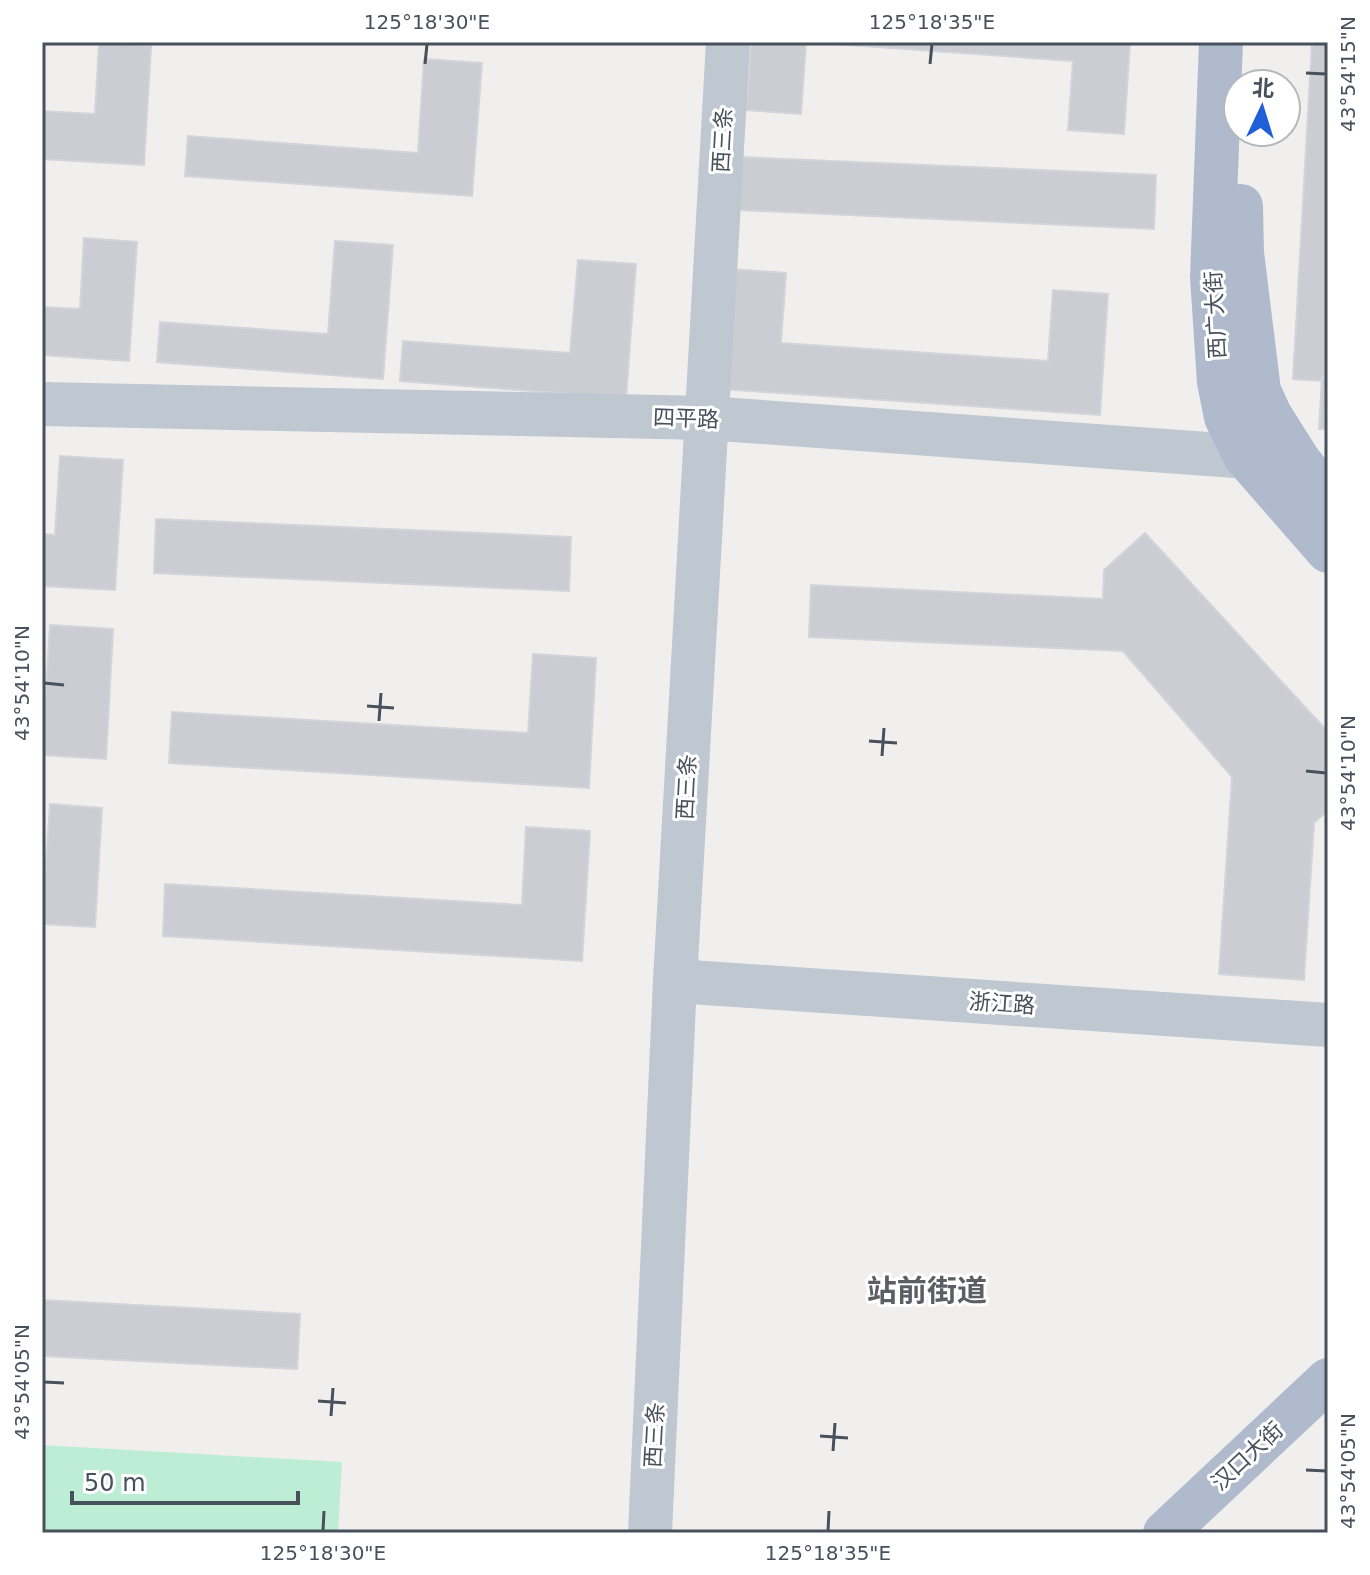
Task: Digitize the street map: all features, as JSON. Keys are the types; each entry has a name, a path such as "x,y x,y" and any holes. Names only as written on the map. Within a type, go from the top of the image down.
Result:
{"main road":[{"name":"西广大街","path":"1221,42 1212,277 1219,382 1226,417 1245,456 1328,551"},
{"path":"1248,68 1249,42"},
{"path":"1244,148 1242,253 1259,391 1270,415 1313,462 1328,497"},
{"name":"汉口大街","path":"1165,1533 1328,1380"}],"street":[{"name":"西三条","path":"650,1533 675,981 728,42"},
{"name":"四平路","path":"42,404 706,418 1313,462"},
{"name":"浙江路","path":"675,981 1328,1025"},
{"path":"650,1533 664,1533"}],"green space":[{"path":"42,1445 342,1462 338,1533 42,1533"}],"building":[{"path":"751,42 806,42 801,114 746,110"},
{"path":"806,42 1130,42 1124,134 1068,130 1073,61"},
{"path":"1312,42 1328,42 1328,377 1322,377 1322,381 1293,379"},
{"path":"99,43 151,46 144,165 42,159 42,111 95,114"},
{"path":"424,59 482,63 472,196 185,176 188,136 418,153"},
{"path":"741,157 1156,175 1154,229 739,210"},
{"path":"84,238 137,242 129,361 42,355 42,307 80,309"},
{"path":"335,241 393,245 383,379 157,362 160,322 328,334"},
{"path":"578,260 636,264 626,398 400,381 403,341 570,353"},
{"path":"730,269 786,273 781,343 1048,361 1053,290 1108,294 1100,415 722,389"},
{"path":"1322,377 1328,377 1328,429 1319,429"},
{"path":"60,456 123,460 115,590 42,586 42,534 55,535"},
{"path":"156,519 571,537 569,591 154,573"},
{"path":"1145,533 1328,732 1328,810 1314,823 1304,980 1219,974 1232,777 1123,651 809,637 811,585 1103,599 1104,570"},
{"path":"50,625 113,629 106,759 42,755 42,703 45,703"},
{"path":"533,654 596,658 589,788 169,763 172,712 528,733"},
{"path":"50,804 102,808 95,927 42,924 42,876 45,876"},
{"path":"526,827 590,831 582,961 163,936 165,884 522,905"},
{"path":"42,1300 300,1314 297,1369 42,1356"}],"district":[{"name":"站前街道","path":"927,1291"}]}
